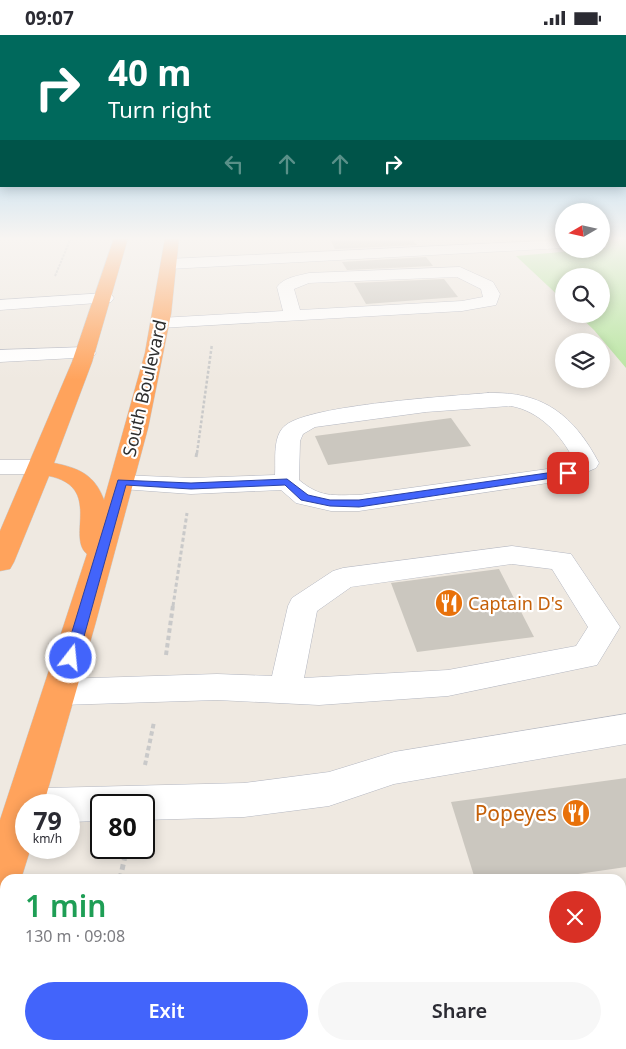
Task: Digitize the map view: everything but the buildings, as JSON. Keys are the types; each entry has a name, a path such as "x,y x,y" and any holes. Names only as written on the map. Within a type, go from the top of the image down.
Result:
{"highway":[{"path":"0,562 41,467 86,353 108,285"},
{"name":"South Boulevard","path":"36,794 61,692 122,482 160,323 165,285"},
{"path":"41,467 75,476 85,486 94,513 95,573"},
{"name":"South Boulevard","path":"3,874 15,846"}],"lane":[{"path":"288,285 285,287 293,316"},
{"path":"160,323 462,305 490,301 492,294 486,285"},
{"path":"0,305 105,298"},
{"path":"0,356 86,353"},
{"path":"122,482 191,486 287,482 305,498 330,503 359,503 568,473 586,463 580,448 549,413 527,403 505,399 435,404 309,421 293,430 288,441 287,482"},
{"path":"0,467 41,467"},
{"path":"61,692 217,687 285,691 319,692 448,683 586,656 604,627 561,561 512,555 343,578 303,606 285,691"},
{"path":"155,802 244,800 330,789 394,768 626,729"}],"path":[{"path":"139,794 161,689 214,321"},
{"path":"121,874 124,859"}],"green space":[{"path":"547,285 555,285 555,293"},
{"path":"610,285 626,285 626,368 610,349 610,333 597,333 587,323 610,323"}],"place":[{"name":"Captain D's","path":"449,603"},
{"name":"Popeyes","path":"576,813"}],"route":[{"path":"71,658 122,482 191,486 287,482 305,498 330,503 359,503 568,473"}]}
